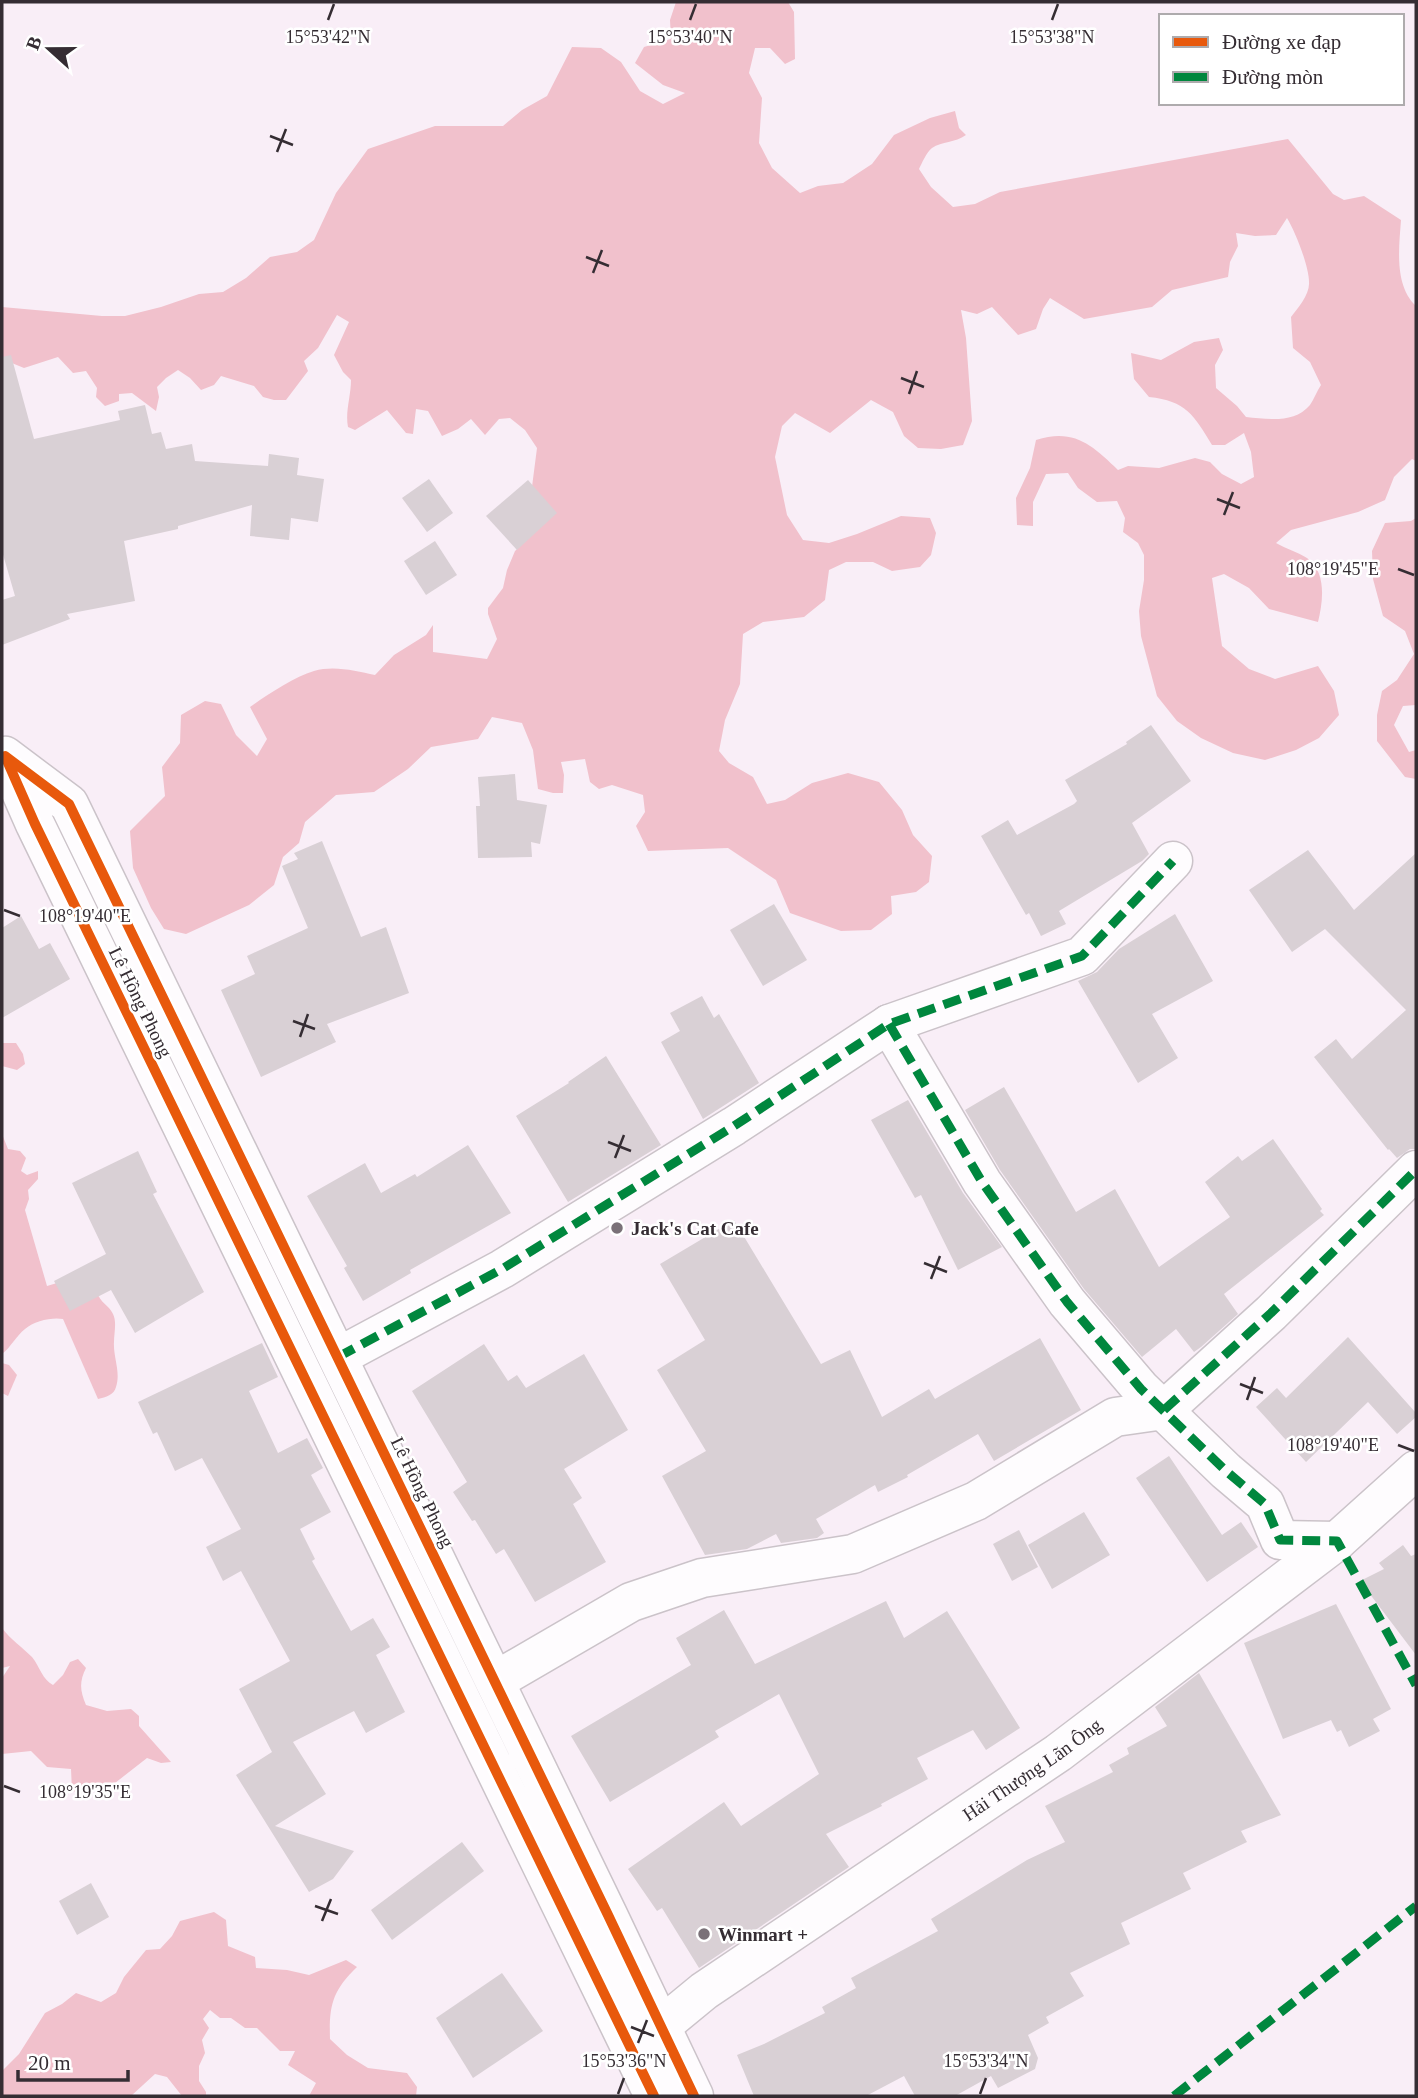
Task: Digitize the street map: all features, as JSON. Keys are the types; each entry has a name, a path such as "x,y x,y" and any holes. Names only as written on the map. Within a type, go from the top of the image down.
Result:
{"street":[{"name":"Lê Hồng Phong","path":"3,754 69,804 338,1357 495,1681 647,2038 654,2096"},
{"name":"Lê Hồng Phong","path":"3,754 41,837 647,2038 694,2096"},
{"path":"338,1357 502,1269 734,1126 889,1024 1082,956 1173,861"},
{"path":"889,1024 982,1182 1067,1302 1141,1389 1226,1471 1265,1504 1280,1539 1337,1541"},
{"path":"495,1681 631,1602 702,1578 853,1554 976,1501 1115,1417 1164,1410 1272,1313 1416,1170"},
{"name":"Hải Thượng Lãn Ông","path":"647,2038 704,1991 1058,1753 1337,1541 1416,1470"}],"shaded area":[{"path":"676,2 788,2 794,12 795,59 785,64 770,48 755,48 749,73 762,98 759,143 772,168 800,193 818,186 843,183 872,164 894,135 930,118 955,111 959,128 966,135 932,148 919,169 931,187 953,207 975,204 1000,192 1288,139 1333,194 1344,200 1364,196 1401,220 1401,277 1404,288 1416,306 1416,461 1412,459 1394,477 1385,500 1358,512 1291,530 1276,543 1307,558 1318,571 1322,597 1318,622 1269,609 1249,588 1224,574 1212,578 1222,646 1249,669 1275,679 1318,666 1334,691 1339,715 1319,738 1296,750 1265,760 1233,753 1201,738 1177,721 1157,696 1141,636 1139,611 1144,580 1144,555 1138,543 1123,532 1125,518 1117,501 1097,502 1078,488 1068,473 1046,474 1033,502 1033,526 1017,525 1016,498 1030,468 1036,440 1049,437 1061,436 1082,441 1118,470 1128,466 1159,468 1195,458 1210,462 1222,474 1241,484 1254,477 1251,452 1244,433 1225,445 1212,445 1188,411 1172,402 1149,397 1134,379 1131,353 1161,360 1194,342 1219,338 1223,350 1215,365 1216,388 1246,417 1280,419 1304,411 1321,385 1310,362 1293,348 1291,317 1306,296 1309,282 1301,249 1287,218 1276,235 1236,233 1238,246 1230,262 1228,277 1172,290 1152,307 1084,319 1050,298 1036,329 1018,335 992,307 977,314 961,310 966,338 972,421 963,445 941,449 918,448 904,436 893,412 871,400 830,433 795,413 782,426 775,457 787,515 803,540 829,543 901,516 930,518 936,533 931,555 920,567 892,571 873,562 846,562 829,570 825,600 804,617 763,622 743,634 740,684 725,720 719,751 729,763 753,777 767,804 785,800 812,783 848,773 879,782 902,810 913,835 932,856 929,882 916,892 891,896 892,914 871,930 841,931 790,913 776,880 728,848 648,851 636,826 645,812 643,795 612,785 599,789 590,782 585,759 561,762 564,775 563,793 538,789 533,750 522,723 492,717 478,739 431,747 408,769 374,792 336,795 305,822 299,843 283,857 274,885 249,905 186,934 164,929 133,868 130,831 165,796 162,767 180,743 181,715 205,701 221,704 236,735 257,756 267,739 250,707 306,674 322,669 337,669 375,675 394,655 426,635 433,625 433,652 487,659 497,639 488,608 503,588 515,551 525,541 537,448 525,430 510,418 499,419 485,435 471,419 442,436 428,411 416,409 413,434 406,433 387,410 355,430 348,427 351,380 343,372 334,355 349,322 337,315 318,348 304,361 308,371 286,400 263,397 254,386 221,376 214,385 201,390 178,370 157,387 159,397 156,411 132,393 119,394 119,401 105,406 96,397 97,388 86,371 73,373 58,357 24,368 2,359 2,307 125,316 199,294 223,292 246,278 270,257 297,252 314,240 336,193 368,149 435,126 503,126 522,110 547,96 572,47 601,48 621,62 640,91 663,104 685,93 663,85 635,63 644,47 671,39 670,20"},
{"path":"1416,518 1416,705 1403,706 1394,725 1409,752 1416,750 1416,779 1405,777 1377,741 1377,715 1382,691 1397,680 1414,654 1405,631 1383,616 1373,579 1372,551 1385,523 1411,521"},
{"path":"2,1043 16,1043 23,1054 25,1064 17,1070 2,1066"},
{"path":"2,1134 8,1149 20,1151 26,1158 21,1171 27,1175 38,1171 38,1179 28,1190 29,1199 25,1210 47,1286 57,1283 97,1292 113,1314 117,1381 113,1392 107,1396 98,1399 63,1319 43,1320 29,1326 2,1354"},
{"path":"2,1363 9,1365 17,1375 8,1396 2,1393"},
{"path":"2,1628 32,1657 53,1685 70,1662 78,1659 86,1668 81,1686 86,1705 107,1711 131,1709 139,1716 139,1726 171,1762 161,1763 147,1758 115,1783 95,1787 85,1794 72,1791 71,1769 47,1767 31,1751 2,1754 2,1678 10,1666 2,1668"},
{"path":"214,1912 226,1920 228,1946 255,1957 256,1968 309,1975 346,1960 357,1967 342,1984 334,2000 330,2017 330,2039 347,2055 368,2068 407,2073 417,2087 416,2096 309,2096 316,2083 288,2065 295,2051 280,2051 257,2028 245,2028 231,2018 220,2018 210,2010 203,2019 209,2028 202,2040 205,2053 199,2066 199,2081 206,2096 182,2096 167,2077 155,2074 131,2096 2,2096 2,2071 19,2054 45,2013 76,1993 101,2002 116,1993 124,1977 146,1950 160,1949 172,1936 180,1921"}],"building":[{"path":"11,355 34,439 120,420 118,411 145,405 152,434 161,432 166,449 192,444 195,461 268,466 269,454 299,458 297,475 324,479 318,522 291,518 289,540 250,536 252,505 178,526 178,529 124,541 135,601 67,614 70,619 2,645 2,600 15,596 2,551 2,357"},
{"path":"429,479 453,513 427,532 402,498"},
{"path":"528,480 557,513 517,550 486,516"},
{"path":"435,541 457,575 426,595 404,561"},
{"path":"1151,725 1191,781 1132,823 1149,854 1142,861 1059,911 1066,924 1041,936 981,836 1008,820 1017,835 1074,804 1077,801 1065,780 1127,744 1126,742"},
{"path":"515,774 517,800 547,805 540,844 531,842 532,857 478,858 478,777"},
{"path":"322,841 361,937 386,927 409,993 327,1024 336,1042 261,1077 221,990 255,974 247,956 308,928 282,866 298,859 294,853"},
{"path":"1308,850 1354,910 1416,853 1416,1149 1410,1149 1397,1158 1314,1057 1336,1039 1352,1059 1406,1010 1325,929 1292,952 1249,890"},
{"path":"774,904 807,960 763,986 730,930"},
{"path":"1175,914 1213,981 1152,1014 1178,1058 1138,1083 1078,981 1097,972 1119,949"},
{"path":"21,916 39,949 50,943 70,979 2,1018 2,928"},
{"path":"702,996 714,1018 719,1014 759,1083 703,1119 661,1042 680,1031 670,1013"},
{"path":"606,1056 661,1145 568,1202 516,1116"},
{"path":"1004,1087 1076,1212 1115,1189 1159,1267 1230,1217 1205,1182 1238,1156 1242,1161 1273,1139 1324,1215 1224,1294 1238,1314 1201,1347 1194,1352 1176,1329 1142,1357 1084,1289 1000,1170 965,1110"},
{"path":"908,1100 963,1193 1002,1247 958,1270 921,1195 915,1198 871,1120"},
{"path":"468,1145 511,1213 410,1270 411,1273 363,1301 344,1268 347,1266 307,1196 365,1163 381,1193 415,1174 417,1177"},
{"path":"138,1151 157,1192 153,1194 204,1292 135,1333 111,1290 70,1311 54,1281 106,1254 72,1183"},
{"path":"734,1220 821,1364 850,1350 882,1417 929,1389 935,1399 1040,1338 1081,1410 994,1461 978,1434 907,1475 908,1477 878,1492 875,1485 816,1519 824,1533 817,1538 781,1543 776,1534 747,1549 705,1555 662,1476 706,1451 657,1370 705,1340 660,1264"},
{"path":"1348,1337 1416,1413 1416,1417 1397,1434 1368,1402 1306,1462 1256,1407 1277,1388 1286,1398"},
{"path":"262,1343 278,1377 249,1391 278,1453 307,1438 323,1468 311,1475 331,1512 300,1529 315,1559 312,1561 351,1631 373,1618 390,1647 376,1655 405,1712 366,1733 354,1711 293,1742 326,1794 275,1826 354,1851 333,1879 309,1892 236,1775 272,1752 239,1689 290,1661 241,1571 223,1581 206,1547 241,1529 202,1458 175,1471 157,1432 153,1434 138,1402"},
{"path":"484,1344 508,1381 517,1375 526,1388 584,1354 628,1430 564,1469 582,1498 573,1504 606,1562 535,1602 504,1549 496,1554 475,1520 472,1521 453,1492 467,1482 412,1391"},
{"path":"1169,1456 1222,1535 1241,1522 1258,1547 1207,1582 1136,1478"},
{"path":"1084,1512 1110,1555 1052,1589 1028,1545"},
{"path":"1019,1530 1038,1567 1012,1581 993,1544"},
{"path":"1403,1545 1411,1556 1416,1554 1416,1655 1360,1581 1384,1569 1379,1563"},
{"path":"886,1601 904,1638 947,1611 1020,1728 986,1750 973,1730 917,1758 928,1779 826,1834 849,1867 699,1968 662,1908 657,1911 628,1869 724,1802 741,1826 819,1774 779,1694 715,1731 719,1737 610,1802 571,1736 691,1665 676,1638 724,1610 755,1664"},
{"path":"1336,1604 1391,1709 1373,1719 1380,1731 1349,1747 1341,1730 1337,1732 1331,1720 1283,1739 1244,1643"},
{"path":"1199,1673 1281,1815 1241,1831 1247,1842 1183,1873 1191,1889 1121,1923 1130,1944 1070,1973 1084,1996 1046,2017 1049,2023 1028,2035 1038,2058 1035,2069 998,2088 991,2076 955,2096 915,2096 904,2076 866,2096 754,2096 737,2055 825,2013 822,2007 856,1988 851,1978 938,1931 931,1919 1027,1860 1065,1842 1045,1806 1113,1772 1109,1765 1129,1754 1127,1748 1167,1726 1155,1707"},
{"path":"462,1842 484,1871 392,1940 371,1910"},
{"path":"91,1883 109,1917 77,1935 59,1901"},
{"path":"502,1973 543,2031 473,2078 436,2018"}],"marked path":[{"path":"338,1357 502,1269 734,1126 889,1024 1082,956 1173,861"},
{"path":"889,1024 982,1182 1067,1302 1141,1389 1226,1471 1265,1504 1280,1540 1337,1541 1416,1685"},
{"path":"1164,1410 1271,1313 1416,1170"},
{"path":"1174,2096 1416,1906"}],"cycle path":[{"path":"654,2096 35,824 5,756 69,804 694,2096"}],"place":[{"name":"Jack's Cat Cafe","path":"617,1228"},
{"name":"Winmart +","path":"704,1934"}]}
